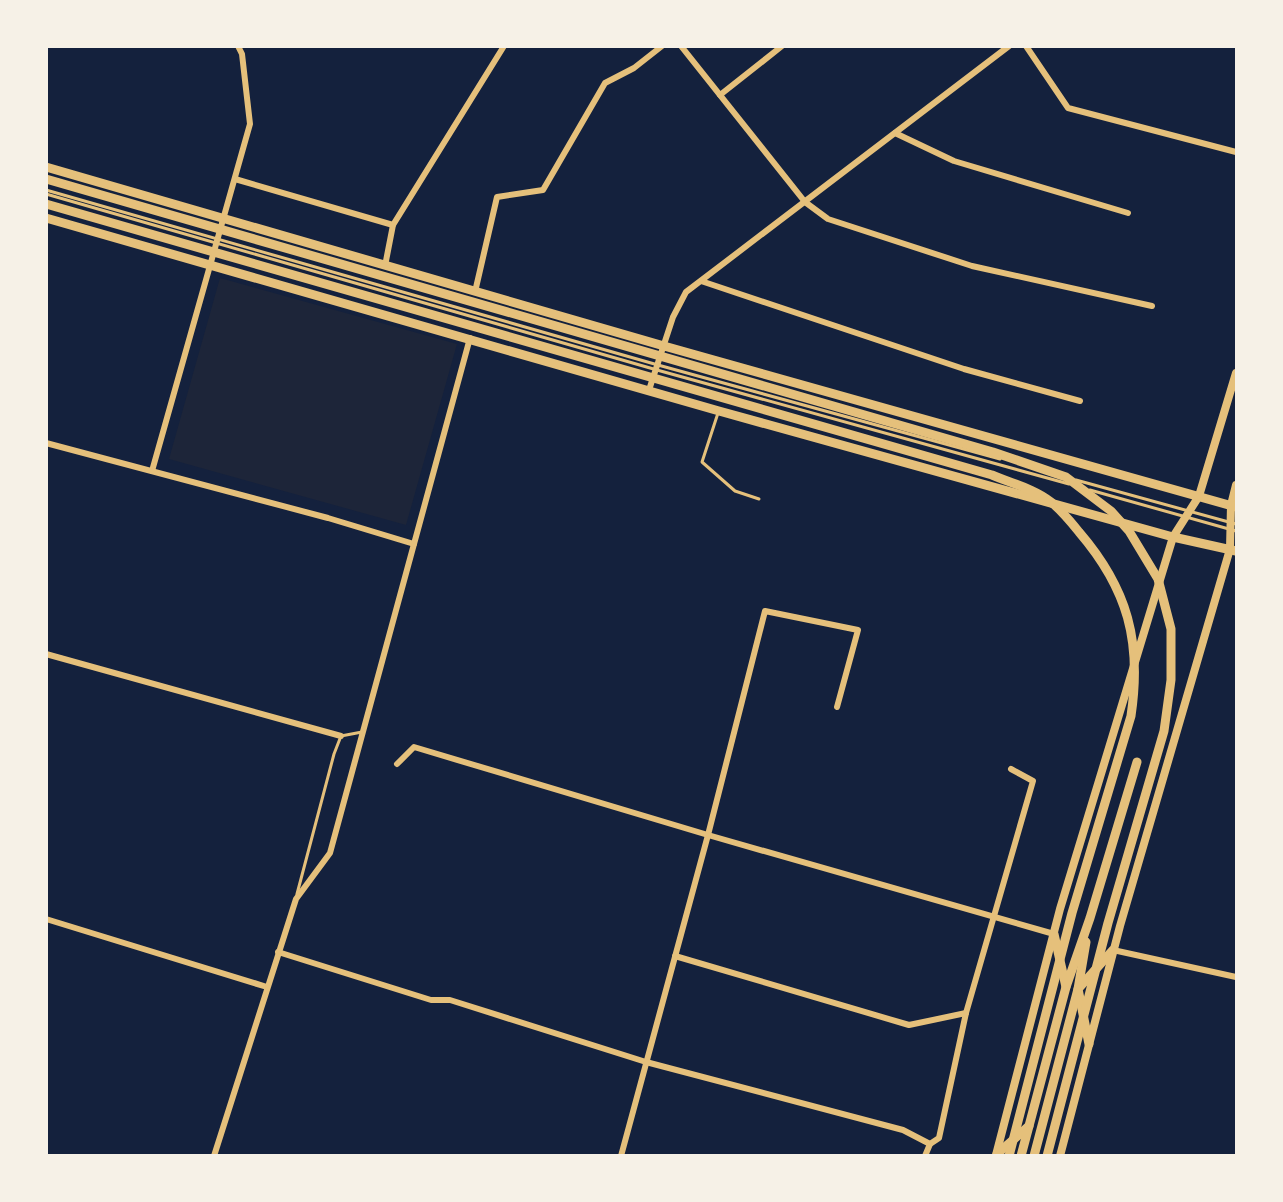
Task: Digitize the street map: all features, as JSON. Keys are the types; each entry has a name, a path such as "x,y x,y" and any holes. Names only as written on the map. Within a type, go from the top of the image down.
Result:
{"main road":[{"path":"46,167 664,346 1233,506"},
{"path":"46,179 1011,457 1066,477 1111,511 1129,531 1158,579 1171,629 1171,680 1164,731 1108,923 1047,1155"},
{"path":"46,204 981,472 1024,488 1050,501 1092,546 1116,583 1130,626 1135,691 1131,716 1072,913 1009,1155"},
{"path":"46,218 719,411 1173,537 1233,550"},
{"path":"997,1155 1054,934 1173,537 1199,496 1236,373"},
{"path":"1060,1155 1113,950 1233,550 1233,506 1236,485"},
{"path":"1021,1155 1066,987 1090,918 1137,762"},
{"path":"1034,1155 1078,989 1090,918"},
{"path":"1054,934 1066,987"},
{"path":"1078,989 1113,950"},
{"path":"1078,989 1089,1044"},
{"path":"997,1155 1029,1126"}],"street":[{"path":"152,471 250,124 242,54 238,46"},
{"path":"385,266 393,225 504,46"},
{"path":"475,292 497,197 543,190 605,83 634,68 662,46"},
{"path":"681,46 806,202 828,219 972,266 1152,306"},
{"path":"720,95 782,46"},
{"path":"649,390 673,317 686,292 1009,46"},
{"path":"1026,46 1068,108 1236,152"},
{"path":"896,133 954,161 1128,213"},
{"path":"235,179 393,225"},
{"path":"701,281 964,369 1080,401"},
{"path":"214,1155 296,899 330,853 470,338"},
{"path":"46,443 328,518 414,544"},
{"path":"621,1155 708,835 765,611 858,630 837,707"},
{"path":"46,654 341,736"},
{"path":"397,764 414,747 708,835 1054,934"},
{"path":"925,1155 930,1144 939,1138 966,1013 1033,781 1011,769"},
{"path":"46,919 267,987"},
{"path":"1113,950 1236,977"},
{"path":"278,952 431,1000 450,1000 646,1062 903,1130 930,1144"},
{"path":"675,956 909,1025 966,1013"}],"lane":[{"path":"46,192 657,367 1233,527"},
{"path":"657,367 1233,527"},
{"path":"719,411 702,462 735,491 759,499"},
{"path":"296,899 334,754 341,736 363,732"}],"shaded area":[{"path":"220,278 457,344 406,525 169,459"}]}
